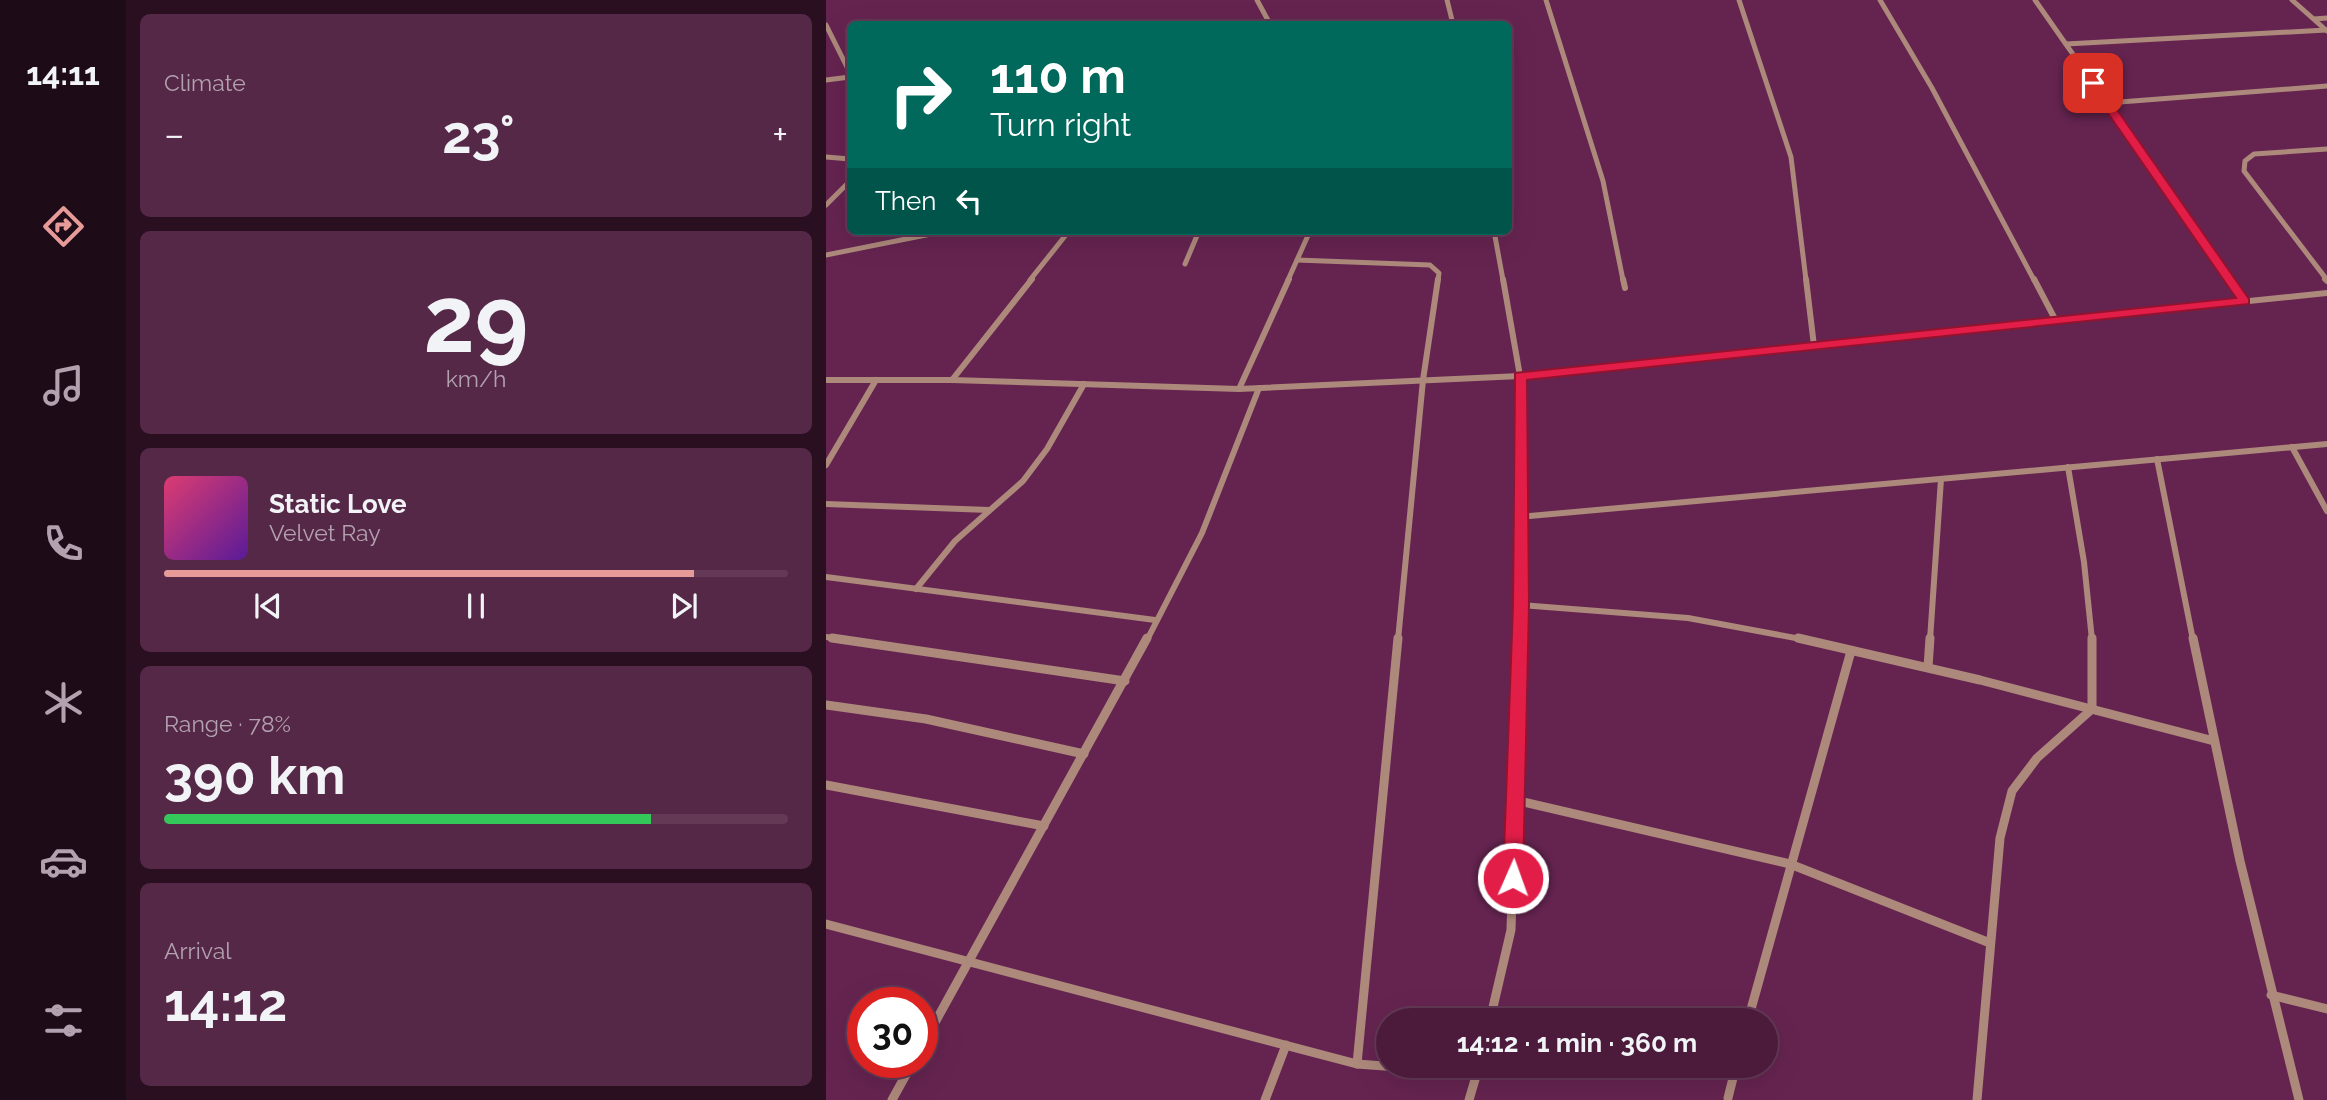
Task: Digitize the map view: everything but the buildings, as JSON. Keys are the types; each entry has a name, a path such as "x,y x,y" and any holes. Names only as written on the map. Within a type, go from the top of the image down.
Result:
{"street":[{"path":"1256,0 1268,21"},
{"path":"1447,0 1452,21"},
{"path":"1546,0 1603,181 1625,288"},
{"path":"1738,0 1791,157 1814,346"},
{"path":"1880,0 1932,88 2056,321"},
{"path":"2035,0 2245,302"},
{"path":"2292,0 2327,31"},
{"path":"2314,19 2327,18"},
{"path":"826,25 847,69"},
{"path":"2066,44 2327,31"},
{"path":"826,80 847,76"},
{"path":"2106,103 2327,86"},
{"path":"2327,149 2254,154 2245,161 2244,172 2327,281"},
{"path":"826,157 847,159"},
{"path":"826,205 847,184"},
{"path":"826,255 926,235"},
{"path":"952,380 1066,235"},
{"path":"1185,264 1197,235"},
{"path":"1239,389 1308,235"},
{"path":"1493,1008 1511,930 1521,605 1520,376 1495,235"},
{"path":"1297,260 1436,268 1439,274 1423,380 1357,1064"},
{"path":"826,380 952,380 1239,389 1520,376 2327,293"},
{"path":"826,465 876,380"},
{"path":"916,589 955,541 1023,481 1047,449 1084,384"},
{"path":"938,1017 1125,681 1202,533 1259,388"},
{"path":"1519,517 2327,444"},
{"path":"2292,447 2327,511"},
{"path":"2157,459 2214,741 2271,995 2300,1100"},
{"path":"1977,1100 2000,838 2012,791 2037,758 2092,709 2092,635 2084,562 2068,467"},
{"path":"1928,667 1941,479"},
{"path":"826,504 989,510"},
{"path":"826,577 1155,620"},
{"path":"1521,605 1648,613 1743,627 1928,667 2214,741"},
{"path":"826,637 1125,681"},
{"path":"1751,1008 1851,651"},
{"path":"826,705 926,719 1084,754"},
{"path":"826,785 1044,826"},
{"path":"1515,800 1710,843 1790,864 1990,943"},
{"path":"826,924 1357,1064 1376,1065"},
{"path":"2271,995 2327,1009"},
{"path":"1265,1100 1286,1045"},
{"path":"892,1100 904,1078"},
{"path":"1469,1100 1476,1078"},
{"path":"1728,1098 1733,1078"}],"route":[{"path":"1513,878 1521,605 1520,376 2245,302 2093,83"}]}
